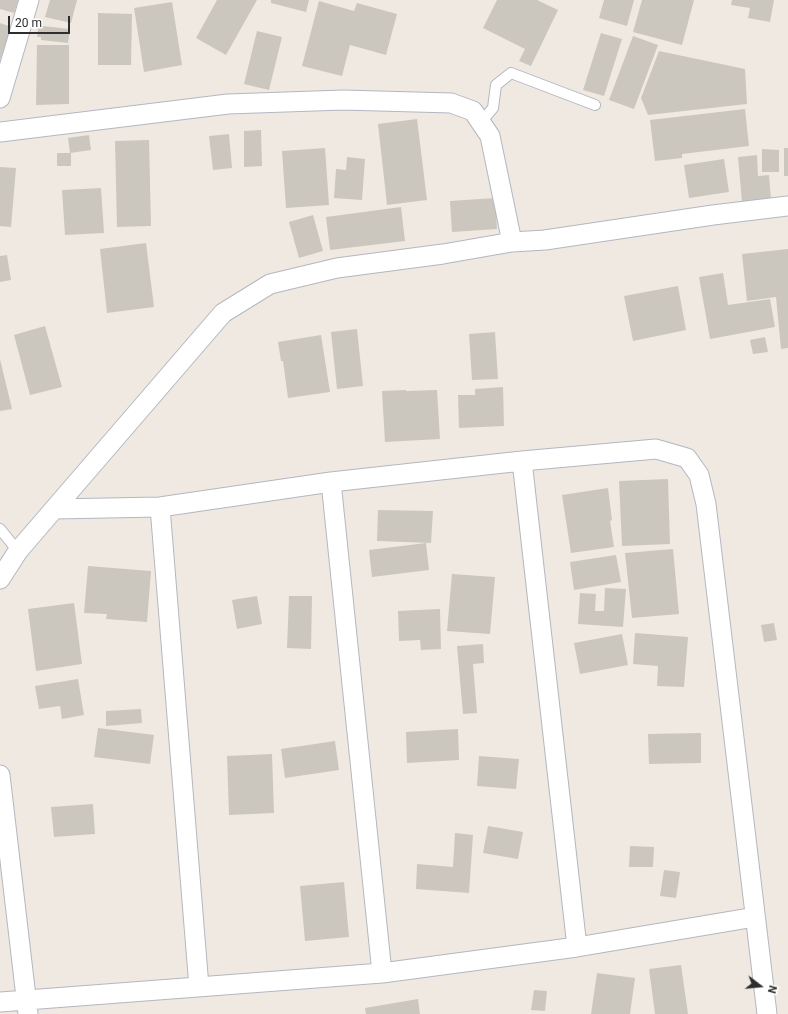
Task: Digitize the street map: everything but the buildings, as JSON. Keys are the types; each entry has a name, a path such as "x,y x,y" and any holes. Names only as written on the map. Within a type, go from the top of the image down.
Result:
{"street":[{"path":"0,98 29,0"},
{"path":"0,132 228,104 343,100 451,103 473,111 490,136 512,242"},
{"path":"0,578 18,551 223,313 270,284 337,268 443,254 512,242 545,240 788,206"},
{"path":"54,509 160,507 331,482 522,461 656,450 687,458 700,475 707,512 767,1014"},
{"path":"522,461 577,947"},
{"path":"331,482 382,973"},
{"path":"160,507 199,987"},
{"path":"0,775 3,826 27,1006"},
{"path":"0,1002 27,1006 199,987 382,973 577,947 755,916"}],"lane":[{"path":"480,122 493,108 496,85 511,73 595,105"},
{"path":"0,529 18,551"}]}
